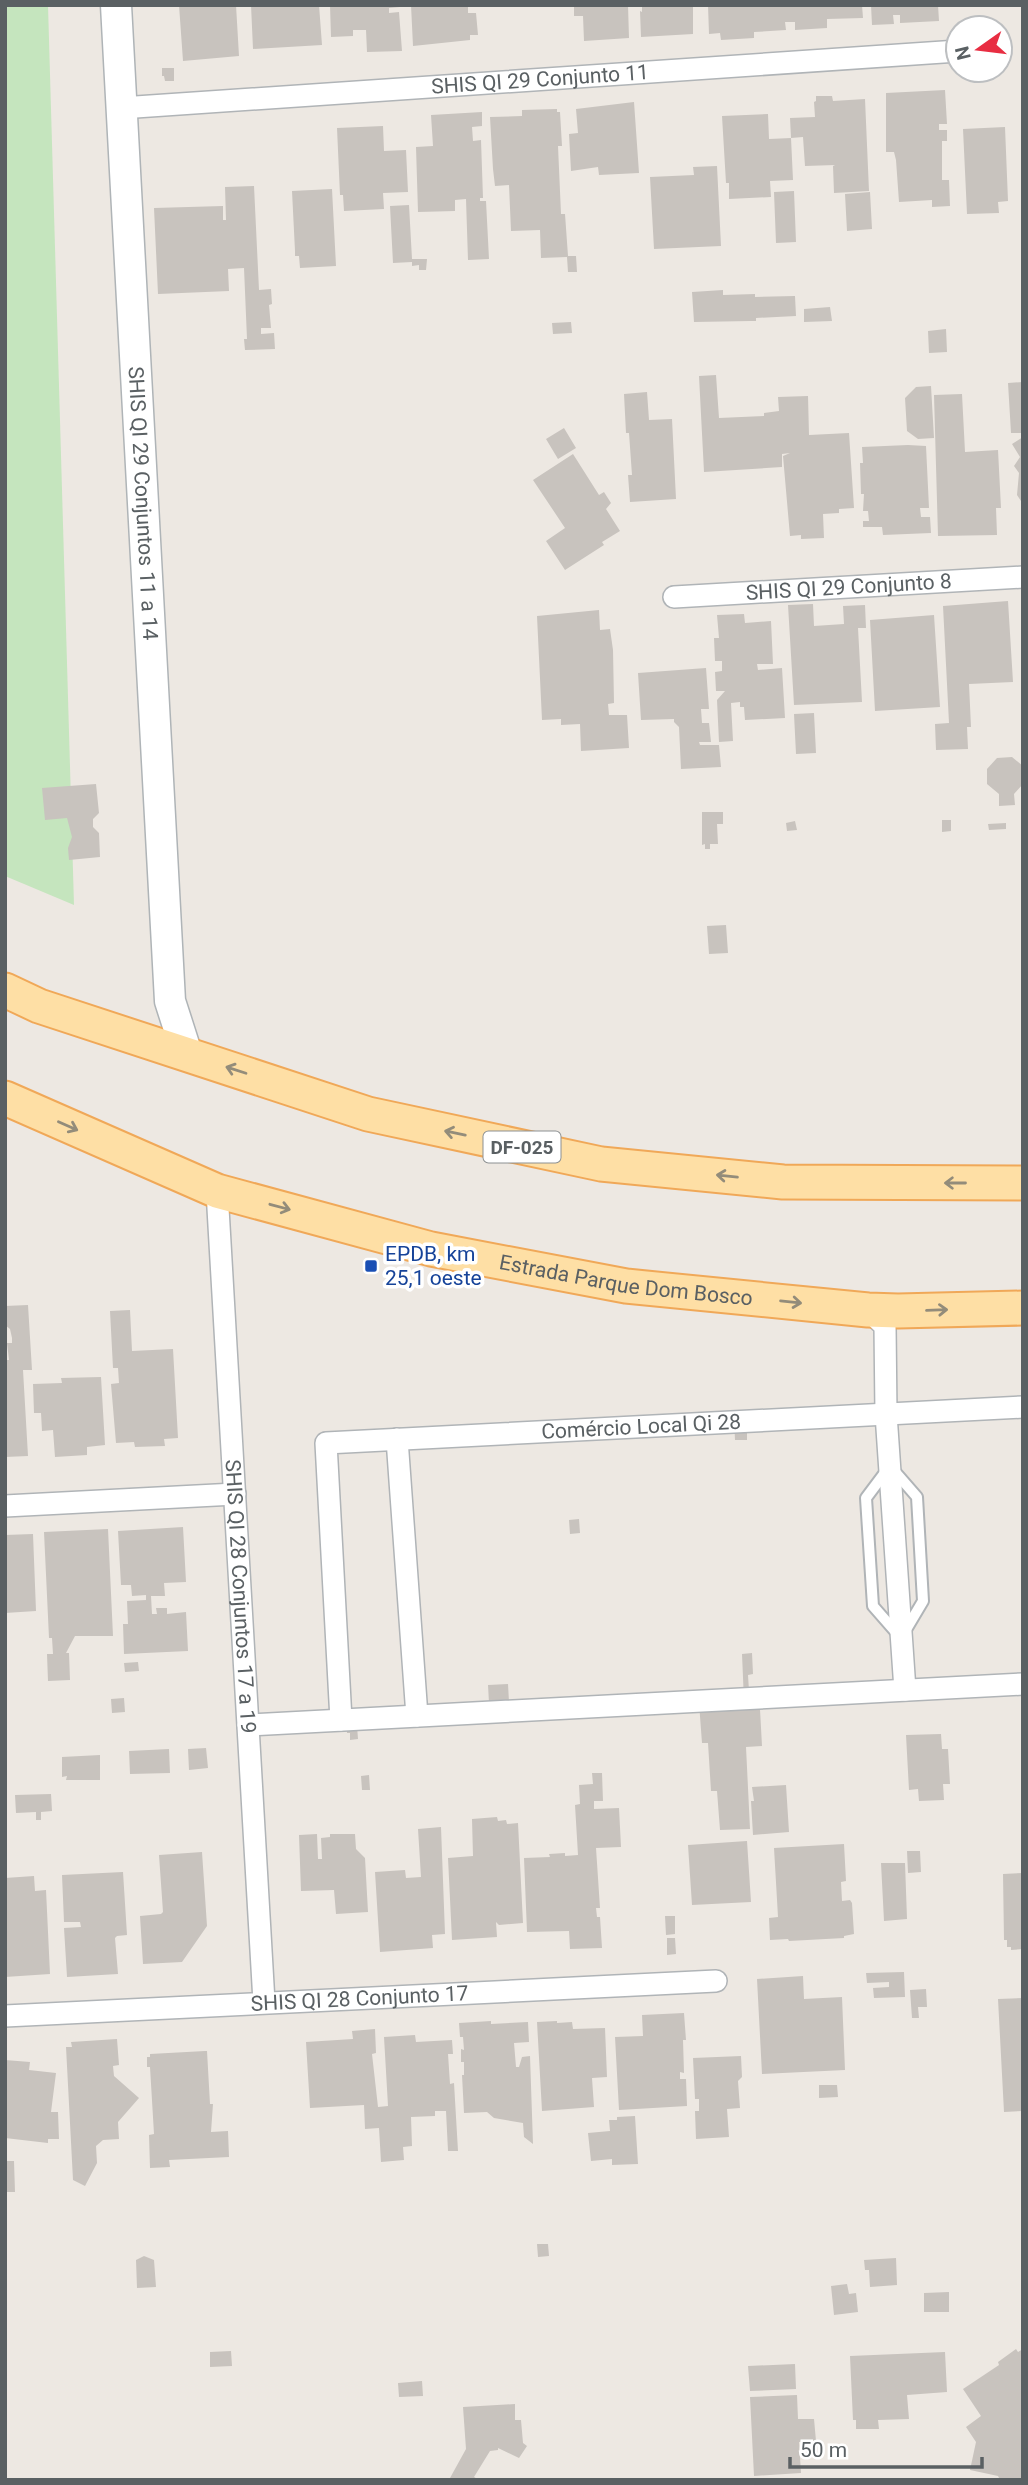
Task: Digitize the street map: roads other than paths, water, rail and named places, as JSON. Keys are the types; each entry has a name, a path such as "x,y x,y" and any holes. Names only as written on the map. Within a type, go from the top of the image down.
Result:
{"main road":[{"name":"DF-025","path":"5,990 39,1006 368,1114 601,1164 783,1182 1023,1184"},
{"name":"Estrada Parque Dom Bosco","path":"5,1098 217,1191 431,1249 626,1286 884,1316 1023,1308"}],"street":[{"name":"SHIS QI 29 Conjuntos 11 a 14","path":"116,5 170,1001 187,1054"},
{"name":"SHIS QI 29 Conjunto 11","path":"121,108 944,52"},
{"name":"SHIS QI 29 Conjunto 8","path":"674,597 1023,577"},
{"path":"143,1039 170,1001"},
{"name":"SHIS QI 28 Conjuntos 17 a 19","path":"217,1191 264,2002"},
{"path":"884,1316 886,1414 905,1690"},
{"name":"Comércio Local Qi 28","path":"341,1720 326,1443 1023,1407"},
{"path":"397,1439 417,1716"},
{"path":"5,1506 235,1493"},
{"path":"248,1725 1023,1684"},
{"name":"SHIS QI 28 Conjunto 17","path":"5,2016 716,1981"}],"place":[{"name":"EPDB, km 25,1 oeste","path":"371,1266"}]}
